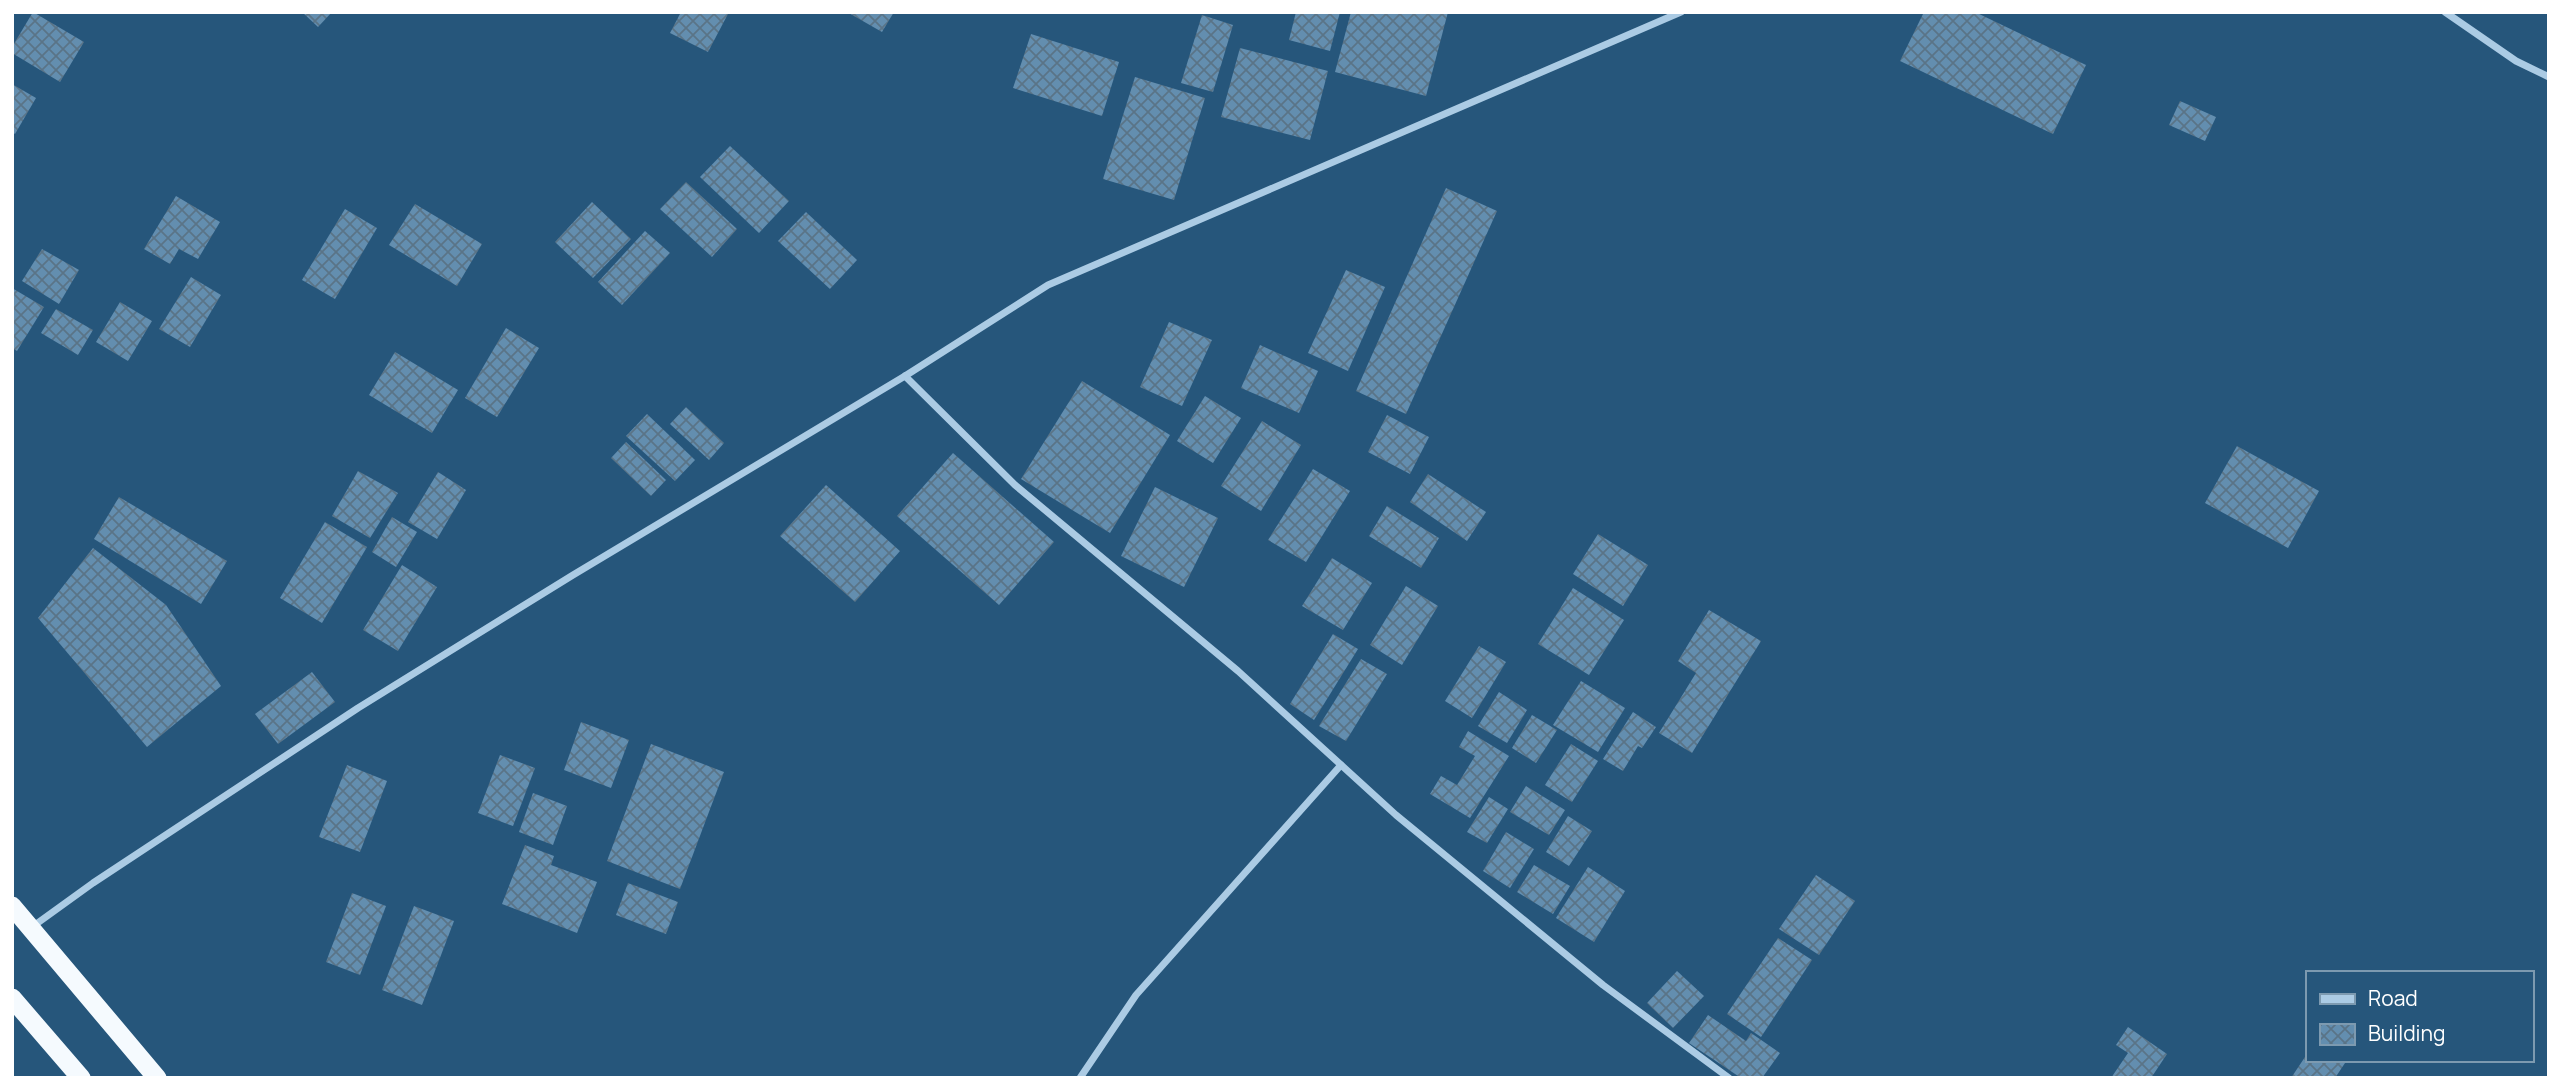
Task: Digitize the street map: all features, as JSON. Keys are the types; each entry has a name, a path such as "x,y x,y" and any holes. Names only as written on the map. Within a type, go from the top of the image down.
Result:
{"highway":[{"path":"12,906 157,1078"},
{"path":"12,998 81,1078"}],"street":[{"path":"31,928 93,883 358,708 573,575 905,376 1048,285 1681,12"},
{"path":"2445,12 2516,61 2549,77"},
{"path":"905,376 1015,485 1238,671 1396,815 1603,985 1729,1078"},
{"path":"1080,1078 1136,995 1341,765"}],"building":[{"path":"33,12 84,42 60,82 12,53 12,47"},
{"path":"302,12 332,12 318,27"},
{"path":"681,12 729,12 708,52 670,33"},
{"path":"847,12 894,12 882,32"},
{"path":"1296,12 1340,12 1330,51 1289,40"},
{"path":"1351,12 1448,12 1426,96 1335,72"},
{"path":"1924,12 1975,12 2086,65 2053,134 1900,61"},
{"path":"1202,15 1233,25 1213,92 1181,83"},
{"path":"1031,34 1119,62 1102,116 1013,88"},
{"path":"1240,48 1328,71 1310,140 1221,117"},
{"path":"1135,77 1205,98 1174,200 1103,179"},
{"path":"12,84 36,98 15,134 12,132"},
{"path":"2180,101 2216,117 2205,141 2169,125"},
{"path":"730,146 789,201 759,233 700,177"},
{"path":"686,182 737,229 712,257 660,209"},
{"path":"1446,188 1497,211 1406,414 1356,391"},
{"path":"176,196 220,222 198,259 179,249 170,264 144,249"},
{"path":"592,202 631,239 593,278 555,242"},
{"path":"415,204 482,244 457,286 389,245"},
{"path":"345,209 377,228 335,299 302,280"},
{"path":"806,212 857,260 830,289 778,241"},
{"path":"645,231 670,253 622,305 598,282"},
{"path":"42,249 79,270 59,304 22,281"},
{"path":"1346,270 1385,287 1348,371 1308,353"},
{"path":"191,277 221,295 190,347 159,329"},
{"path":"12,288 44,307 17,351 12,348"},
{"path":"120,302 152,321 128,361 96,342"},
{"path":"56,309 93,330 78,355 41,333"},
{"path":"1169,322 1212,340 1182,406 1140,387"},
{"path":"506,328 539,348 497,417 465,398"},
{"path":"1260,345 1318,371 1299,413 1241,388"},
{"path":"395,352 458,390 432,433 369,395"},
{"path":"1082,381 1170,435 1110,533 1021,479"},
{"path":"1205,396 1241,418 1213,463 1177,441"},
{"path":"686,407 724,443 709,460 670,424"},
{"path":"647,414 695,460 675,481 626,436"},
{"path":"1387,415 1429,437 1410,474 1368,452"},
{"path":"1262,421 1301,445 1261,511 1221,486"},
{"path":"626,442 666,480 651,496 611,458"},
{"path":"2237,446 2319,491 2288,548 2205,503"},
{"path":"953,453 1054,542 999,605 897,516"},
{"path":"1313,469 1350,491 1306,562 1268,540"},
{"path":"358,471 398,493 370,538 332,516"},
{"path":"438,472 466,490 437,539 408,522"},
{"path":"1428,474 1486,512 1467,541 1410,502"},
{"path":"826,485 900,551 855,602 780,536"},
{"path":"1155,487 1218,518 1184,587 1121,556"},
{"path":"119,497 227,561 201,604 94,539"},
{"path":"1387,506 1439,538 1421,568 1369,536"},
{"path":"392,517 417,532 396,567 372,552"},
{"path":"325,522 367,547 322,623 280,598"},
{"path":"1598,534 1648,565 1623,606 1573,574"},
{"path":"93,548 166,605 221,686 147,747 38,618"},
{"path":"1332,558 1372,583 1343,630 1302,606"},
{"path":"402,565 437,587 398,651 363,630"},
{"path":"1406,586 1438,606 1402,665 1370,645"},
{"path":"1573,588 1624,620 1589,675 1538,644"},
{"path":"1709,610 1761,641 1692,753 1659,733 1696,673 1678,661"},
{"path":"1333,634 1358,649 1314,720 1290,704"},
{"path":"1479,646 1506,662 1472,718 1445,701"},
{"path":"1361,659 1387,674 1346,741 1319,726"},
{"path":"312,672 335,702 278,744 255,714"},
{"path":"1581,681 1625,708 1598,752 1553,725"},
{"path":"1499,692 1527,710 1507,743 1478,726"},
{"path":"1633,712 1656,727 1642,748 1638,746 1623,771 1603,759"},
{"path":"1532,715 1557,730 1536,763 1512,748"},
{"path":"581,722 629,740 611,788 564,770"},
{"path":"1468,731 1509,756 1470,818 1430,794 1441,776 1457,785 1475,756 1459,747"},
{"path":"651,744 724,772 680,889 607,861"},
{"path":"1571,744 1598,761 1572,802 1545,785"},
{"path":"500,755 535,768 513,826 478,813"},
{"path":"347,765 387,781 360,852 319,837"},
{"path":"1526,786 1565,810 1549,835 1510,812"},
{"path":"533,793 567,806 553,845 519,832"},
{"path":"1489,797 1508,809 1487,843 1467,832"},
{"path":"1568,816 1592,831 1569,866 1546,852"},
{"path":"1506,832 1534,849 1510,888 1483,871"},
{"path":"525,845 554,856 551,865 597,882 577,933 502,904"},
{"path":"1534,865 1570,886 1553,914 1517,892"},
{"path":"1588,867 1625,891 1594,942 1556,918"},
{"path":"1816,875 1855,901 1819,955 1779,929"},
{"path":"628,883 678,902 666,934 616,915"},
{"path":"352,893 386,906 360,975 326,962"},
{"path":"414,906 454,921 422,1005 382,990"},
{"path":"1778,938 1812,960 1761,1037 1727,1014"},
{"path":"1677,971 1704,996 1673,1028 1647,1003"},
{"path":"1708,1015 1746,1041 1751,1033 1780,1053 1762,1078 1741,1078 1689,1043"},
{"path":"2128,1027 2167,1054 2151,1078 2111,1078 2128,1053 2116,1045"},
{"path":"2306,1056 2306,1062 2346,1062 2335,1078 2291,1078"}]}
